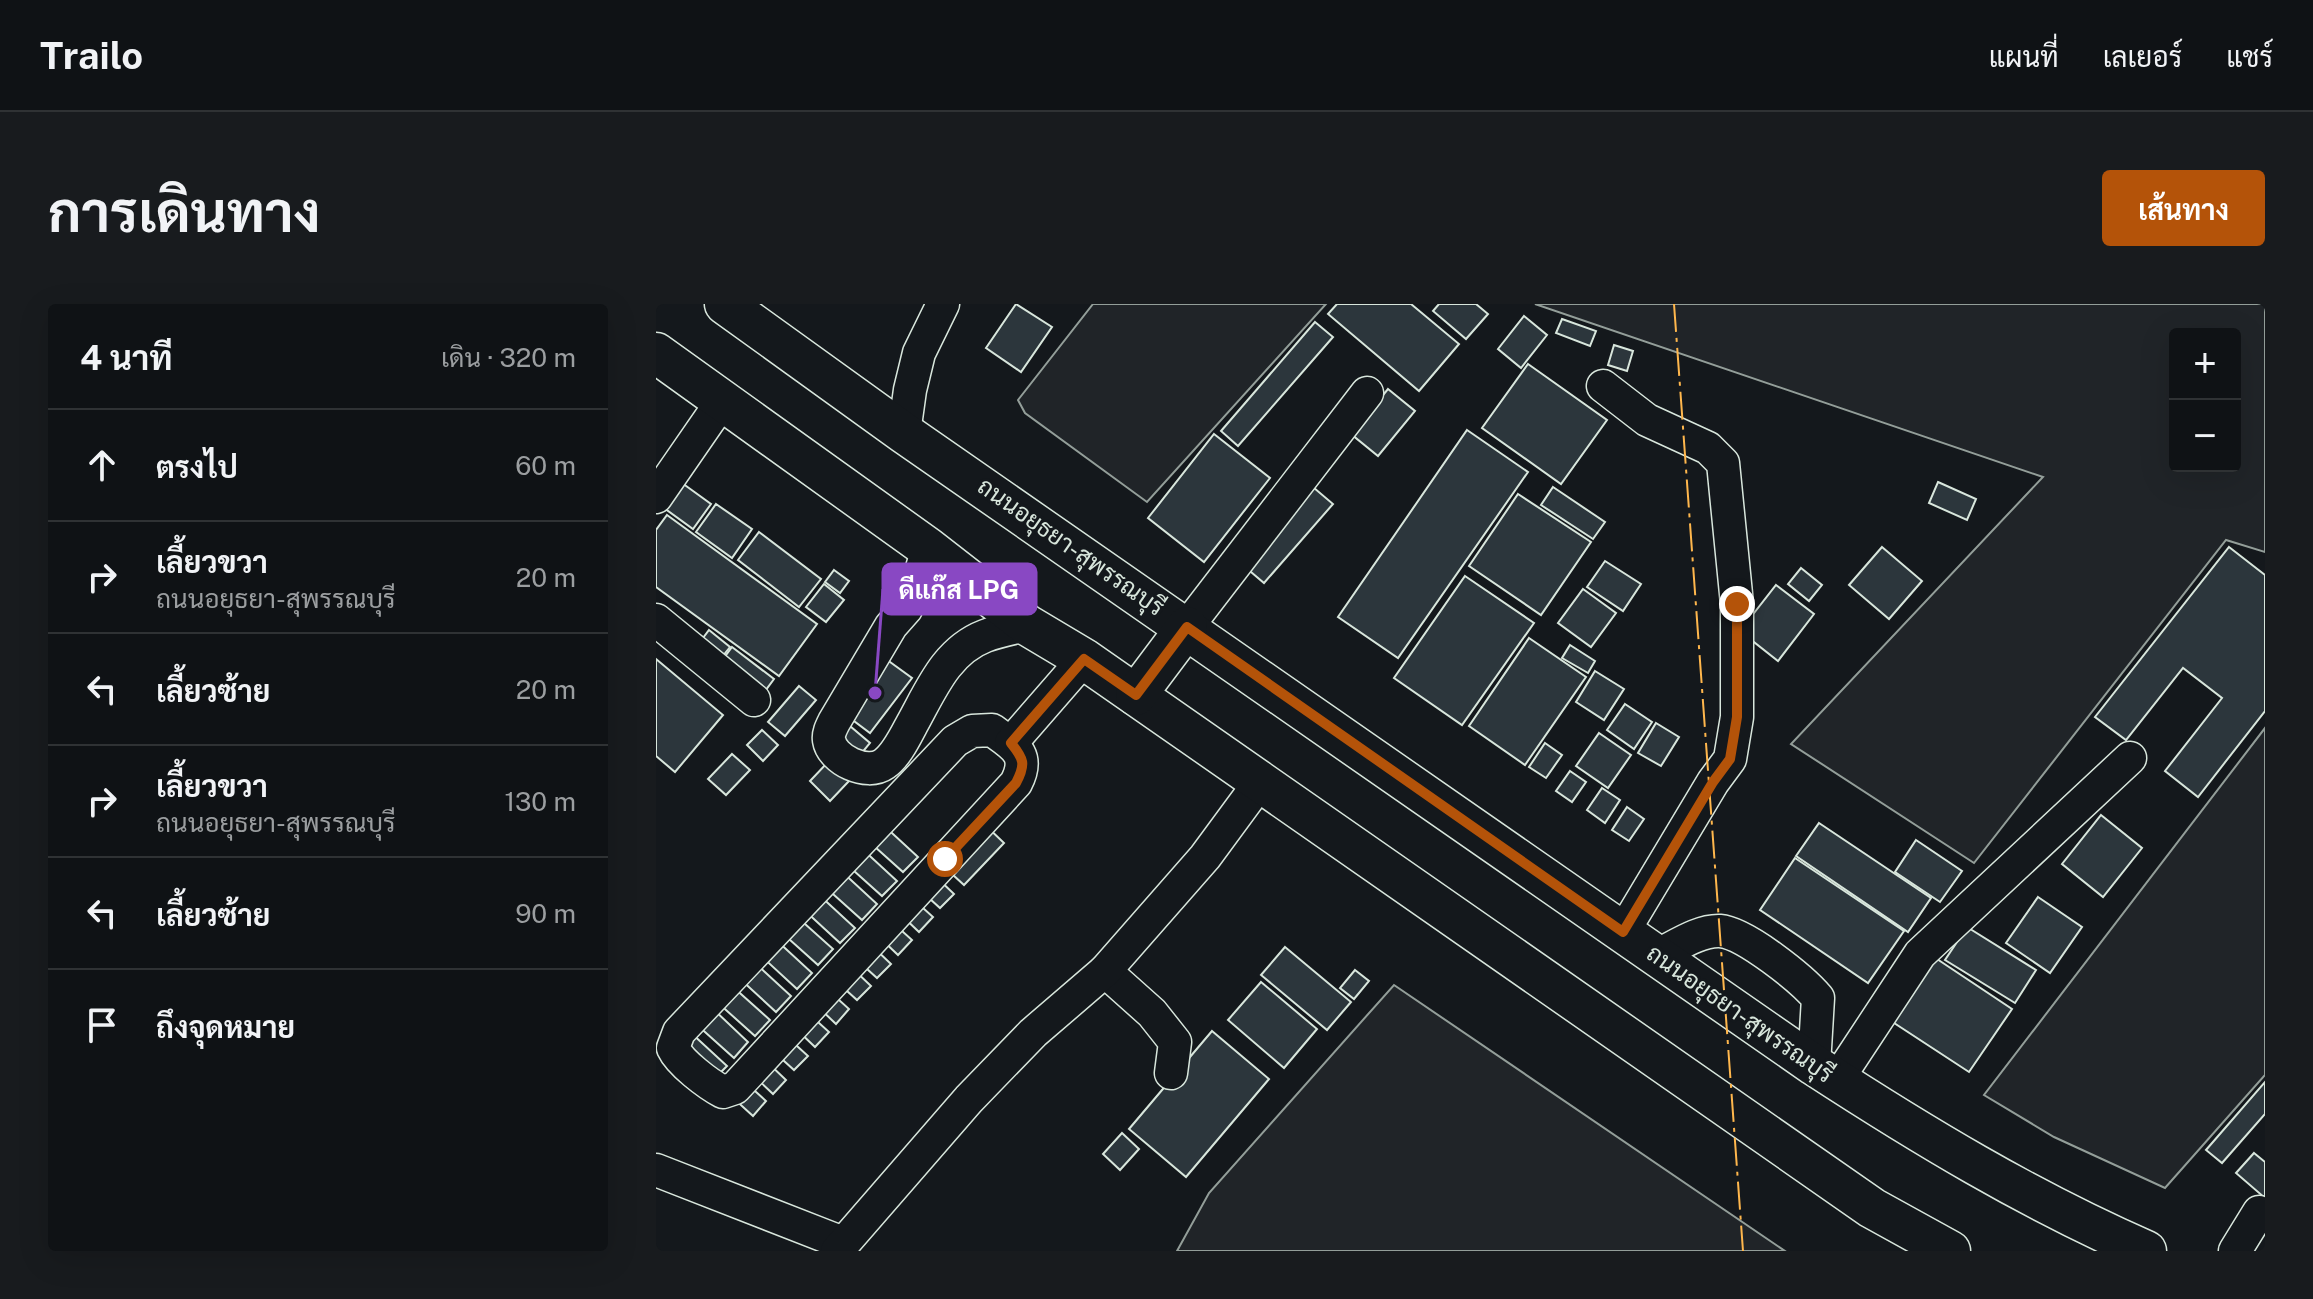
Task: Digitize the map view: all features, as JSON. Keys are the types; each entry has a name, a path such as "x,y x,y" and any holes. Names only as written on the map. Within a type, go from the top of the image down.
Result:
{"main road":[{"name":"ถนนอยุธยา-สุพรรณบุรี","path":"725,304 904,433 1825,1073 1931,1140 2093,1228 2146,1251"},
{"path":"656,353 928,548 1027,625 1084,659 1261,781 1872,1208 1950,1251"},
{"path":"1136,695 1187,627"}],"street":[{"path":"904,433 919,353 943,304"},
{"path":"1603,386 1647,420 1708,448 1723,463 1737,604 1737,717 1730,759 1623,932"},
{"path":"1187,627 1367,393"},
{"path":"656,497 723,400"},
{"path":"928,548 906,609 891,626 834,722 829,742 834,751 858,768 871,769 884,764 904,740 946,665 963,647 985,636 1027,625"},
{"path":"656,620 754,700"},
{"path":"1011,743 1084,659"},
{"path":"992,730 1011,743 1022,757 1022,771 1016,783 735,1088 723,1092 712,1086 677,1055 673,1048 679,1032 955,741 972,731 992,730"},
{"path":"1825,1073 1920,954 2130,758"},
{"path":"656,1170 840,1247 969,1099 1023,1044 1105,971 1205,857 1261,781"},
{"path":"1656,956 1697,935 1720,931 1742,938 1805,982 1818,998 1825,1073"},
{"path":"1105,971 1152,1013 1175,1042 1171,1073"},
{"path":"2235,1251 2259,1212"}],"shaded area":[{"path":"1093,304 1326,304 1147,502 1025,413 1018,400"},
{"path":"1535,304 2265,304 2265,552 2226,540 1974,863 1791,744 2043,477"},
{"path":"2265,728 2265,1075 2165,1188 2054,1137 1984,1095"},
{"path":"1394,985 1785,1251 1177,1251 1209,1193"}],"building":[{"path":"1016,304 1052,327 1021,372 986,348"},
{"path":"1337,304 1411,304 1459,344 1419,391 1328,314"},
{"path":"1439,304 1476,304 1488,314 1466,339 1433,311"},
{"path":"1524,316 1547,335 1521,368 1498,349"},
{"path":"1562,319 1596,331 1590,346 1556,333"},
{"path":"1315,322 1333,337 1238,446 1221,431"},
{"path":"1614,345 1633,351 1627,371 1608,365"},
{"path":"1528,364 1607,420 1561,484 1482,428"},
{"path":"1388,389 1415,411 1378,456 1351,434"},
{"path":"1467,430 1528,472 1398,658 1338,617"},
{"path":"1214,434 1270,478 1204,562 1148,518"},
{"path":"1307,482 1333,504 1264,583 1238,561"},
{"path":"1938,482 1976,499 1967,520 1929,503"},
{"path":"682,483 711,504 693,529 664,508"},
{"path":"1553,487 1605,522 1593,539 1541,505"},
{"path":"1518,494 1591,542 1541,615 1469,566"},
{"path":"716,504 752,529 732,558 696,532"},
{"path":"667,515 817,624 779,676 656,587 656,530"},
{"path":"759,532 821,579 799,607 738,560"},
{"path":"1882,547 1922,581 1889,619 1849,585"},
{"path":"2229,547 2265,575 2265,711 2198,797 2165,771 2222,698 2183,668 2126,740 2095,717"},
{"path":"1605,561 1641,584 1623,611 1587,587"},
{"path":"1801,568 1822,585 1809,601 1788,584"},
{"path":"834,570 849,581 840,593 825,582"},
{"path":"1465,576 1534,623 1462,725 1394,678"},
{"path":"824,584 844,600 826,622 806,607"},
{"path":"1776,585 1814,614 1778,661 1740,631"},
{"path":"1583,589 1616,613 1591,647 1558,623"},
{"path":"709,630 730,647 718,662 697,646"},
{"path":"1529,638 1586,677 1525,765 1469,726"},
{"path":"1570,645 1595,661 1588,673 1562,658"},
{"path":"732,647 774,679 760,698 718,666"},
{"path":"879,654 912,678 870,733 838,709"},
{"path":"656,659 723,715 675,772 656,756"},
{"path":"1595,671 1624,689 1604,720 1576,702"},
{"path":"799,686 816,700 785,736 768,722"},
{"path":"1625,704 1652,722 1634,749 1607,730"},
{"path":"844,721 870,743 856,760 830,738"},
{"path":"1656,723 1679,737 1661,766 1638,753"},
{"path":"762,730 778,745 763,761 747,745"},
{"path":"1599,733 1631,755 1608,788 1576,766"},
{"path":"1545,743 1562,755 1546,778 1529,767"},
{"path":"732,754 750,770 726,795 708,779"},
{"path":"828,762 849,781 830,801 810,781"},
{"path":"1570,771 1586,782 1572,802 1556,791"},
{"path":"1602,788 1620,800 1605,823 1587,810"},
{"path":"1627,807 1644,819 1629,841 1612,830"},
{"path":"2101,815 2142,848 2103,897 2062,864"},
{"path":"981,821 1004,843 964,885 941,864"},
{"path":"880,822 918,857 903,872 865,838"},
{"path":"1819,823 1931,898 1908,932 1796,856"},
{"path":"1916,840 1962,871 1940,902 1895,872"},
{"path":"859,846 897,881 882,896 844,862"},
{"path":"1795,858 1904,931 1868,983 1760,910"},
{"path":"839,869 877,904 862,920 824,886"},
{"path":"933,874 954,894 940,908 919,889"},
{"path":"817,893 855,928 840,943 803,909"},
{"path":"2038,897 2082,927 2050,973 2006,943"},
{"path":"912,898 933,917 919,932 898,912"},
{"path":"795,915 833,949 818,965 780,931"},
{"path":"891,921 912,940 898,955 877,935"},
{"path":"1967,927 2036,970 2015,1003 1945,960"},
{"path":"774,938 812,973 797,989 759,954"},
{"path":"870,944 891,964 877,978 856,959"},
{"path":"1285,947 1351,1002 1327,1030 1261,975"},
{"path":"1931,955 2012,1009 1969,1072 1888,1019"},
{"path":"754,962 791,996 776,1012 739,978"},
{"path":"850,966 871,986 857,1000 836,981"},
{"path":"1355,970 1369,981 1354,999 1340,988"},
{"path":"1261,982 1317,1029 1284,1068 1228,1020"},
{"path":"732,986 770,1020 755,1036 717,1002"},
{"path":"828,990 849,1009 836,1024 815,1004"},
{"path":"711,1007 748,1042 734,1058 696,1024"},
{"path":"808,1013 829,1032 815,1047 794,1027"},
{"path":"689,1031 727,1066 712,1081 674,1047"},
{"path":"1212,1031 1269,1079 1186,1177 1129,1129"},
{"path":"786,1036 808,1056 794,1070 773,1051"},
{"path":"765,1060 786,1080 773,1094 752,1074"},
{"path":"745,1082 766,1101 753,1116 732,1097"},
{"path":"2265,1082 2265,1114 2222,1163 2206,1150"},
{"path":"1122,1133 1139,1149 1120,1170 1103,1154"},
{"path":"2254,1153 2265,1162 2265,1198 2236,1173"}],"power":[{"path":"1674,304 1743,1251"}],"place":[{"name":"ดีแก๊ส LPG","path":"875,693"}],"route":[{"path":"945,859 1016,783 1022,771 1022,757 1011,743 1084,659 1136,695 1187,627 1623,932 1730,759 1737,717 1737,604"}]}
